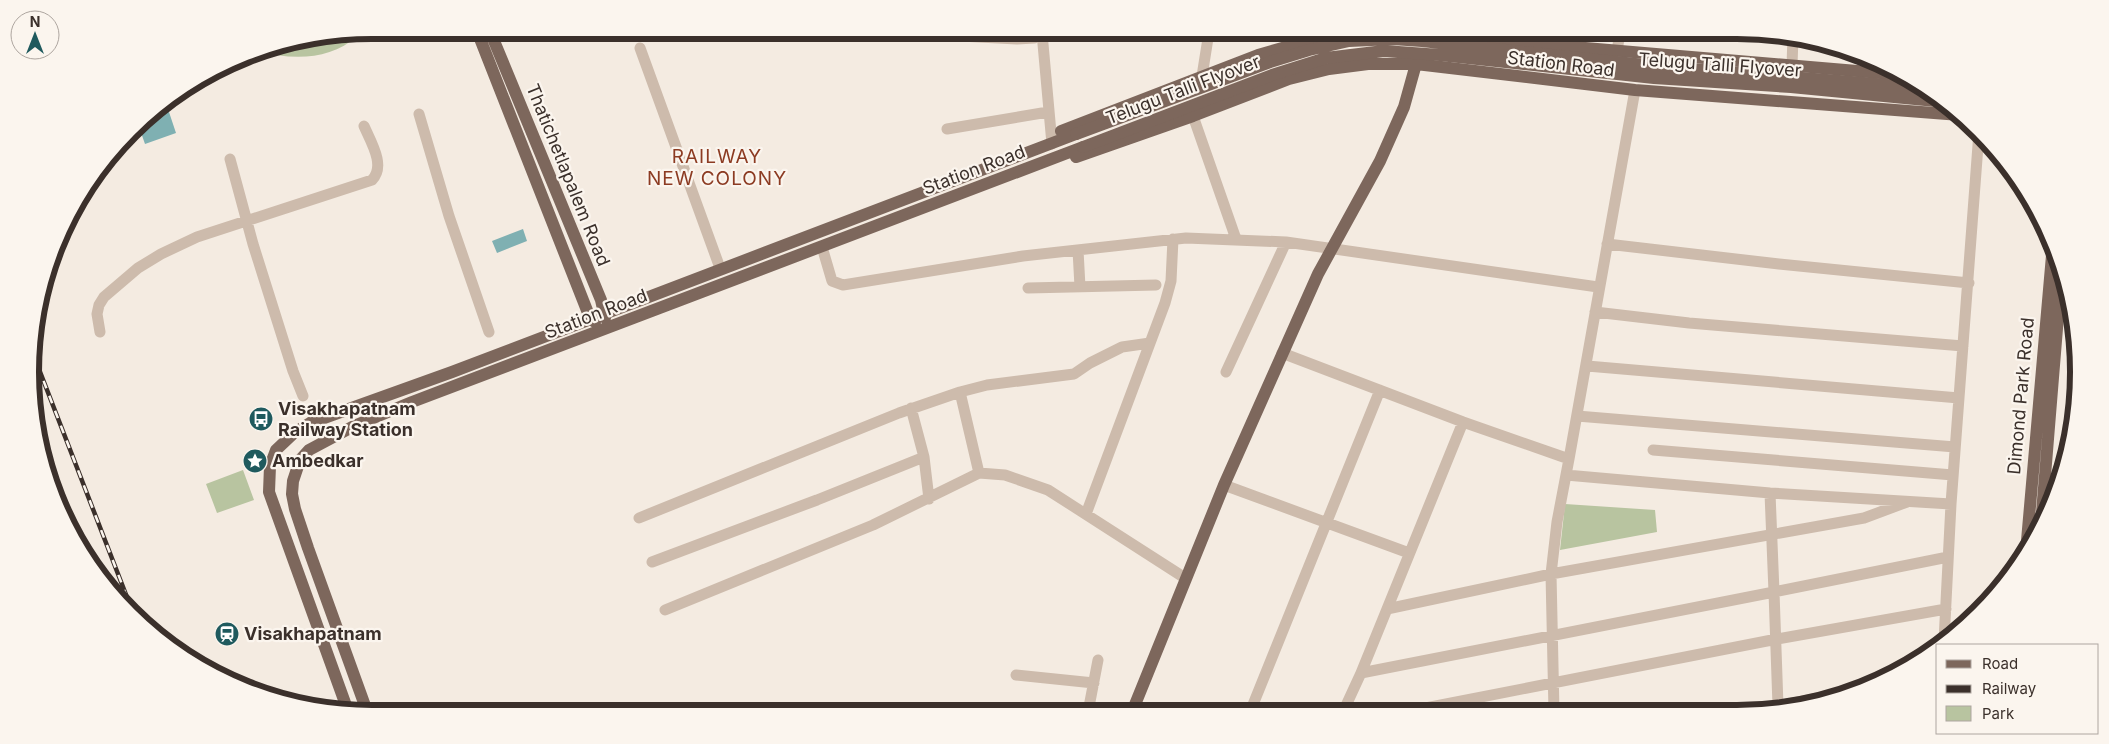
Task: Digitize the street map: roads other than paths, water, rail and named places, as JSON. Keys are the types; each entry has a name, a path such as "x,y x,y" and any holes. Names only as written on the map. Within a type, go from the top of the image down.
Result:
{"main road":[{"path":"480,39 590,318 604,330"},
{"name":"Thatichetlapalem Road","path":"493,39 605,312 604,330"},
{"path":"1052,144 1060,131 1297,39"},
{"name":"Telugu Talli Flyover","path":"1052,144 1270,62 1348,41 1393,39 1422,41 1654,66 1909,87"},
{"path":"1493,39 1617,52 1885,73"},
{"name":"Telugu Talli Flyover","path":"1061,156 1281,72 1326,58 1384,51 1440,55 1654,78 1791,87 1929,100"},
{"name":"Station Road","path":"365,705 325,598 295,509 292,481 300,460 309,450 354,426 1061,156 1078,157 1289,79 1329,69 1368,64 1416,64 1635,90 1948,114"},
{"path":"1135,705 1224,485 1318,274 1380,161 1404,107 1416,64"},
{"name":"Station Road","path":"346,704 272,503 268,479 276,450 288,438 310,423 452,372 720,268 1052,144"},
{"name":"Dimond Park Road","path":"2027,536 2052,261"},
{"name":"Dimond Park Road","path":"2043,505 2060,290"}],"street":[{"path":"1042,39 1052,144"},
{"path":"1202,76 1208,39"},
{"path":"1416,64 1424,39"},
{"path":"1617,52 1619,39"},
{"path":"1792,65 1793,44"},
{"path":"640,48 720,268"},
{"path":"1554,705 1551,574 1557,522 1635,90"},
{"path":"947,129 1048,112"},
{"path":"418,114 449,216 489,332"},
{"path":"1193,116 1236,239"},
{"path":"100,332 97,314 99,305 120,282 161,254 197,237 372,180 378,175 378,167 364,126"},
{"path":"1945,633 1951,504 1978,142"},
{"path":"230,159 246,221 292,371 303,396"},
{"path":"822,247 832,281 843,285 953,266 1078,250 1173,239 1236,239 1332,247 1598,287"},
{"path":"1086,514 1170,288 1173,239"},
{"path":"1226,372 1286,242"},
{"path":"1607,244 1969,283"},
{"path":"1078,250 1080,287"},
{"path":"1028,288 1156,285"},
{"path":"1595,312 1689,323 1964,346"},
{"path":"639,518 911,408 987,385 1074,374 1090,363 1122,347 1150,343"},
{"path":"1282,353 1463,422 1569,459"},
{"path":"1586,366 1959,398"},
{"path":"1253,705 1380,390"},
{"path":"960,392 979,473"},
{"path":"911,408 924,456 929,499"},
{"path":"1577,416 1955,447"},
{"path":"1346,705 1463,422"},
{"path":"1653,450 1953,475"},
{"path":"652,562 817,500 924,456"},
{"path":"665,610 829,544 929,499 979,473 1005,475 1032,483 1086,514 1185,578"},
{"path":"1566,475 1770,493 1951,504"},
{"path":"1224,485 1409,552"},
{"path":"1770,493 1778,702"},
{"path":"1387,609 1551,574 1864,518 1906,502"},
{"path":"1361,673 1948,557"},
{"path":"1441,705 1777,639 1946,609"},
{"path":"1089,705 1098,660"},
{"path":"1016,674 1094,683"}],"water":[{"path":"168,109 176,133 145,144 141,132"},
{"path":"523,229 527,241 497,253 492,241"}],"railway":[{"path":"39,369 128,599"}],"place":[{"name":"Visakhapatnam Railway Station","path":"261,419"},
{"name":"Ambedkar","path":"255,461"},
{"name":"Visakhapatnam","path":"227,634"}],"district":[{"name":"RAILWAY NEW COLONY","path":"717,167"}]}
